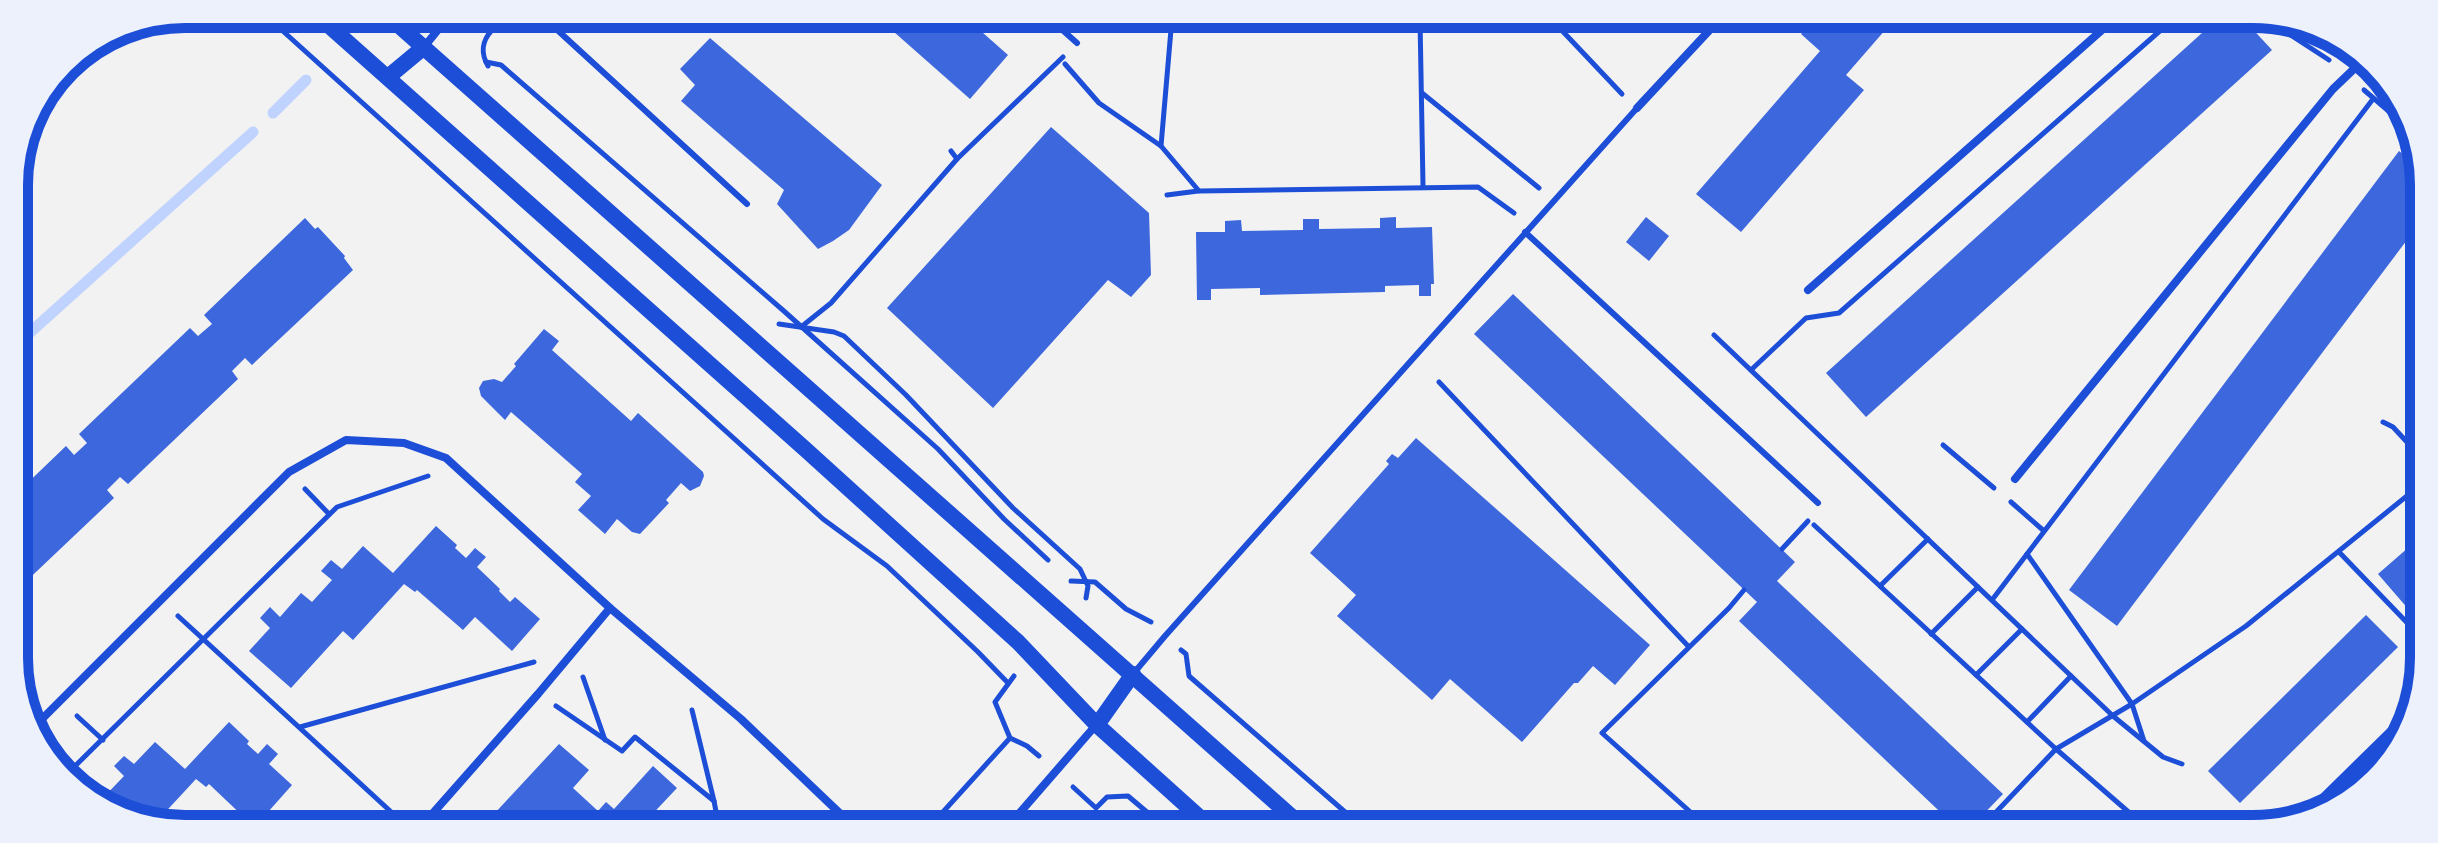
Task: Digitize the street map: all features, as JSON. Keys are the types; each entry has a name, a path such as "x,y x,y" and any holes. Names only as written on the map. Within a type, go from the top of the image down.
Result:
{"main road":[{"path":"332,28 1006,631 1097,725 1197,815"},
{"path":"402,28 1290,815"},
{"path":"388,77 424,47"},
{"path":"1097,725 1133,674"}],"street":[{"path":"424,47 439,28"},
{"path":"1637,108 1712,28"},
{"path":"1808,290 2104,28"},
{"path":"2015,479 2333,89 2356,67"},
{"path":"41,720 289,472 346,440 404,443 446,458 610,608 741,719 842,815"},
{"path":"431,815 610,608"},
{"path":"1018,815 1097,725"},
{"path":"2322,799 2392,729"}],"lane":[{"path":"555,28 747,204"},
{"path":"1060,28 1077,43"},
{"path":"1133,674 1637,108"},
{"path":"1525,232 1818,503"}],"path":[{"path":"279,28 778,479 823,519 887,566 978,652 1008,683 995,702 1010,738 1027,746 1096,808 1107,797 1128,796 1150,815"},
{"path":"485,62 484,39 492,30 490,28"},
{"path":"1161,146 1171,28"},
{"path":"1420,28 1423,186"},
{"path":"1560,28 1637,108"},
{"path":"1751,370 1806,318 1839,313 2163,28"},
{"path":"800,327 831,303 957,159 1077,43"},
{"path":"1061,59 1099,103 1161,146 1199,191"},
{"path":"1422,93 1554,200"},
{"path":"1992,600 2373,99"},
{"path":"951,151 957,159"},
{"path":"1167,195 1199,191 1478,187 1531,225"},
{"path":"1714,335 2113,716 2163,757 2182,764"},
{"path":"1439,382 1689,647"},
{"path":"2383,422 2393,427 2410,445"},
{"path":"74,768 337,507 455,467"},
{"path":"289,472 329,514"},
{"path":"1993,815 2056,749 2132,704 2246,626 2410,494"},
{"path":"1818,503 1802,514 2056,749 2132,815"},
{"path":"1782,549 1809,521"},
{"path":"1880,586 1928,539"},
{"path":"2339,552 2410,626"},
{"path":"2027,554 2132,704 2144,742"},
{"path":"1071,581 1095,582 1126,609 1152,623 1186,654 1189,676 1349,815"},
{"path":"1931,634 1978,587"},
{"path":"1694,815 1602,733 1744,590"},
{"path":"161,600 395,815"},
{"path":"1976,675 2022,629"},
{"path":"300,727 575,650 605,740"},
{"path":"682,669 717,815"},
{"path":"2027,722 2071,676"},
{"path":"538,694 622,751 635,737 714,801"},
{"path":"61,700 103,740"},
{"path":"940,815 1010,738"}],"building":[{"path":"889,28 977,28 1008,55 970,99"},
{"path":"1807,28 1887,28 1846,75 1864,90 1741,232 1696,194 1820,51 1801,34"},
{"path":"2207,28 2252,28 2272,50 1866,417 1826,373"},
{"path":"710,38 882,185 849,230 833,241 818,249 777,204 784,190 681,101 695,85 680,69"},
{"path":"1051,127 1149,213 1151,275 1131,297 1108,280 993,408 887,308"},
{"path":"2399,151 2407,157 2410,236 2117,626 2069,590"},
{"path":"1396,217 1396,228 1432,227 1434,284 1431,284 1431,296 1419,296 1419,285 1385,286 1385,292 1260,295 1260,288 1211,289 1211,300 1197,300 1196,232 1225,232 1225,221 1241,220 1242,231 1303,230 1303,219 1319,219 1319,229 1380,228 1380,218"},
{"path":"1646,217 1669,236 1649,261 1626,242"},
{"path":"305,218 315,229 318,227 345,256 353,270 252,365 245,358 232,371 238,379 128,484 120,477 107,490 114,498 28,580 28,482 66,446 74,455 87,443 79,434 190,328 198,336 212,324 204,315"},
{"path":"1513,294 1795,562 1777,581 2003,794 1983,815 1943,815 1739,621 1757,602 1474,334"},
{"path":"544,329 559,341 552,350 631,421 638,413 703,472 700,486 690,491 681,483 666,500 669,503 640,534 632,532 617,519 605,534 578,510 591,496 575,482 582,474 511,412 505,420 481,396 479,388 483,381 494,379 502,382"},
{"path":"1416,438 1650,645 1615,685 1593,666 1522,742 1450,679 1432,700 1337,616 1356,595 1310,553 1389,464 1386,461 1392,454 1398,458"},
{"path":"436,526 466,558 475,548 486,557 477,567 510,602 515,597 540,619 512,651 475,617 463,630 417,590 415,592 404,584 353,640 343,631 291,688 249,651 270,628 260,618 270,607 280,617 301,593 312,602 332,580 321,571 331,560 342,569 363,546 393,573"},
{"path":"2410,546 2410,611 2378,574"},
{"path":"2366,615 2398,647 2240,803 2208,771"},
{"path":"229,722 258,754 267,744 278,754 269,764 292,785 265,815 242,815 209,784 206,787 196,779 164,813 135,807 107,794 124,776 114,766 124,756 134,764 155,742 185,769"},
{"path":"559,744 589,770 573,788 598,811 606,802 614,809 653,766 677,788 652,815 494,814"}],"waterway":[{"path":"273,113 306,80"},
{"path":"28,334 253,132"}]}
